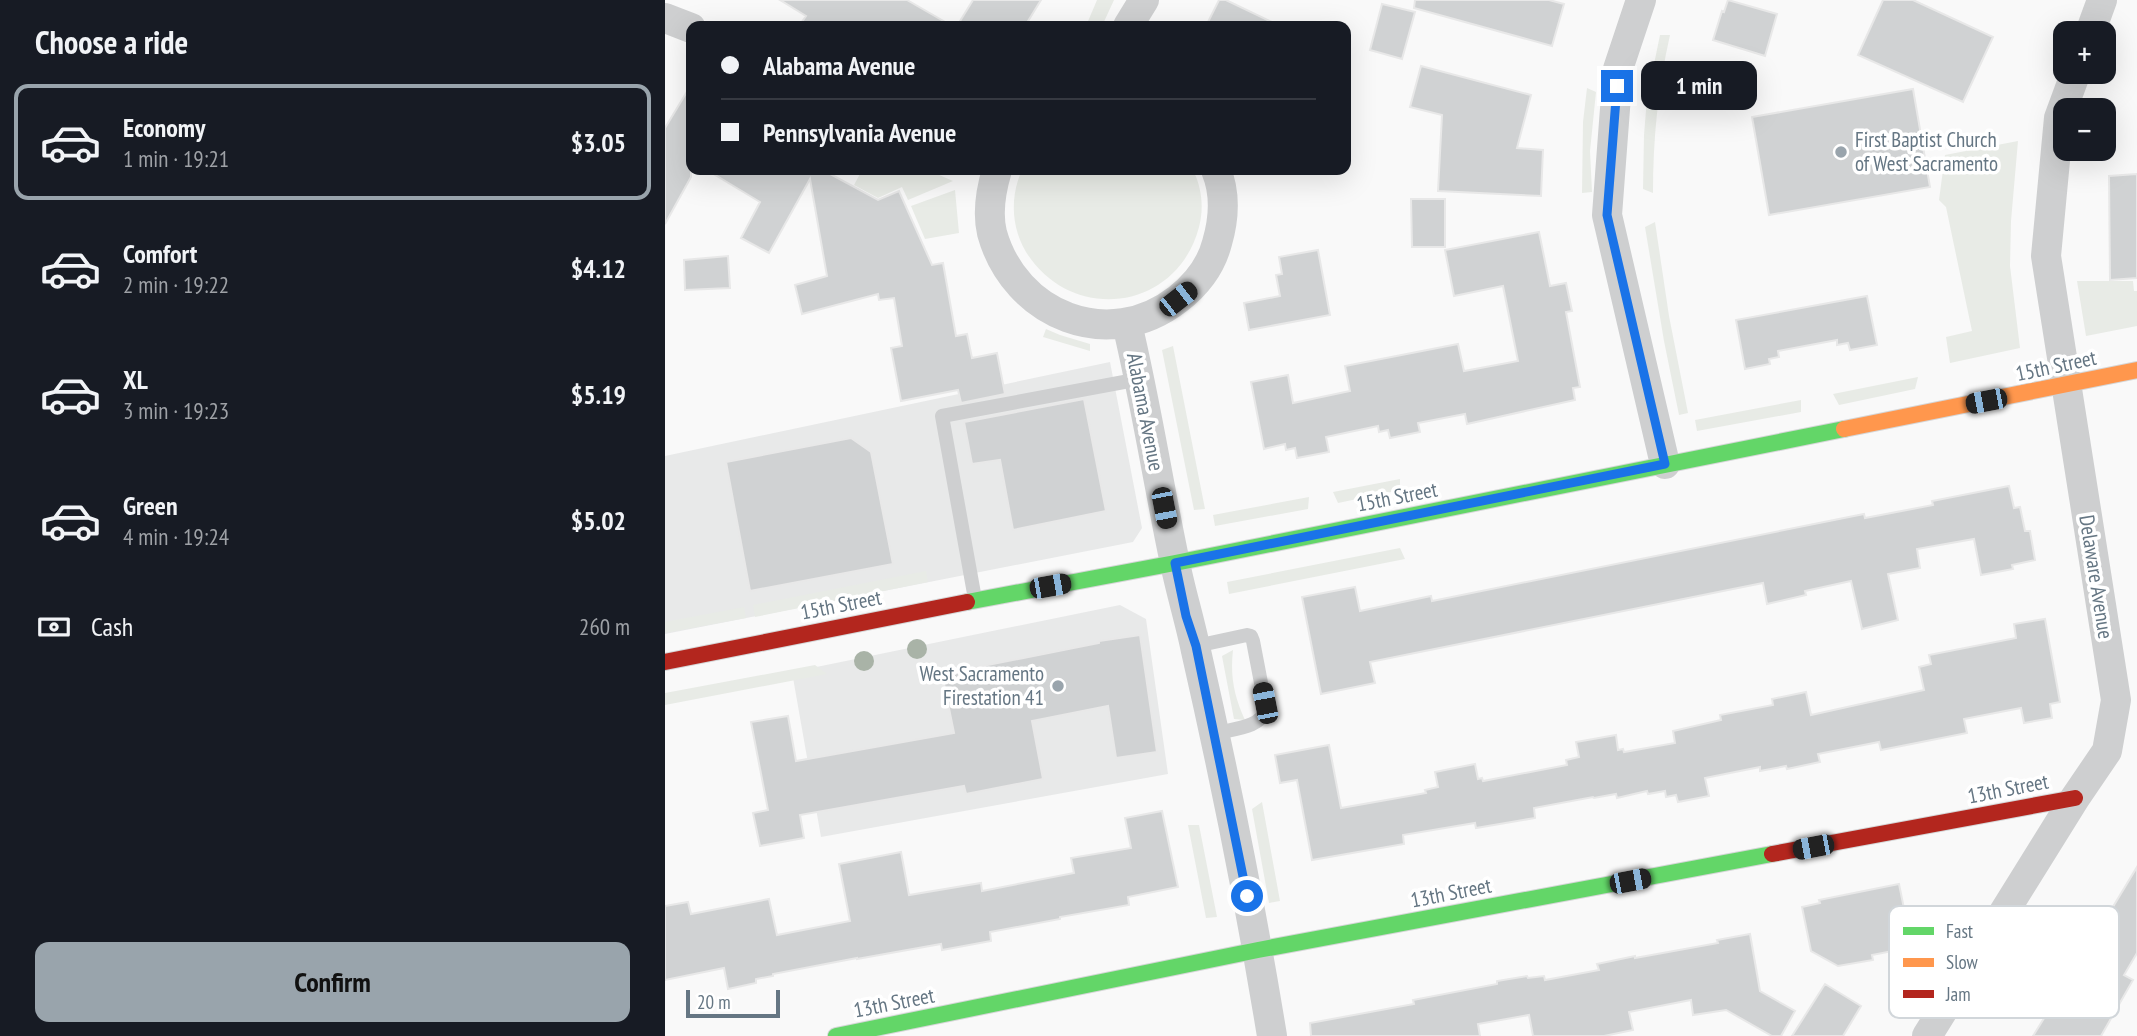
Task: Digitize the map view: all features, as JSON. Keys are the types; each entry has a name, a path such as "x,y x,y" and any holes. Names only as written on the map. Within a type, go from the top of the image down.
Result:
{"street":[{"path":"1131,21 1144,0"},
{"path":"1641,0 1618,69 1607,215 1665,464"},
{"path":"2094,21 2102,0"},
{"path":"665,18 686,26"},
{"name":"Delaware Avenue","path":"2008,906 2075,798 2108,751 2116,700 2046,256 2059,118 2072,84"},
{"path":"996,175 990,194 991,231 1004,265 1026,293 1056,314 1091,324 1127,324 1163,311 1193,287 1214,255 1224,219 1218,175"},
{"name":"Alabama Avenue","path":"1127,324 1258,950 1272,1036"},
{"name":"15th Street","path":"665,662 1175,563 2137,370"},
{"name":"13th Street","path":"836,1036 1258,950 2075,798"},
{"name":"Delaware Avenue","path":"1927,1036 1938,1018"}],"lane":[{"path":"975,600 942,416 1140,379"},
{"path":"1196,646 1247,635 1253,639 1265,714 1258,722 1214,734"}],"shaded area":[{"path":"1097,0 1114,0 1104,21 1088,21"},
{"path":"1660,35 1670,35 1657,114 1653,193 1643,189 1644,135 1647,98"},
{"path":"1587,88 1596,92 1590,151 1592,192 1582,193 1583,122"},
{"path":"2018,141 2010,266 2020,348 1950,363 1946,337 1972,331 1946,207 1939,200 1945,155"},
{"path":"859,175 939,175 953,181 908,200 902,187 878,198 854,185"},
{"path":"1020,175 1195,175 1201,198 1199,227 1187,255 1169,277 1147,291 1122,298 1095,298 1069,291 1046,275 1026,252 1015,222 1014,201"},
{"path":"955,190 959,233 925,239 911,206"},
{"path":"1655,222 1669,316 1688,413 1679,415 1645,227"},
{"path":"2077,281 2133,281 2134,291 2137,291 2137,326 2086,336"},
{"path":"1046,329 1090,344 1090,351 1043,337"},
{"path":"1173,346 1205,509 1194,510 1162,350"},
{"path":"1110,362 1142,528 1133,542 665,634 665,456"},
{"path":"1918,377 1915,389 1839,405 1833,394"},
{"path":"1801,400 1801,412 1697,431 1695,420"},
{"path":"1400,479 1400,490 1338,503 1333,492"},
{"path":"1309,497 1308,509 1215,526 1213,515"},
{"path":"1400,548 1405,559 1229,594 1227,582"},
{"path":"926,571 928,582 755,617 753,605"},
{"path":"1120,605 1146,619 1168,774 821,837 792,672"},
{"path":"744,607 746,618 665,633 665,622"},
{"path":"1233,650 1234,686 1245,720 1234,719 1222,656"},
{"path":"815,665 827,674 665,705 665,693"},
{"path":"1262,802 1280,901 1269,903 1252,809"},
{"path":"1188,825 1199,825 1217,917 1206,918"}],"building":[{"path":"780,0 907,0 943,21 802,21 806,16"},
{"path":"973,0 1041,0 1028,21 960,21"},
{"path":"1219,0 1226,0 1270,21 1208,21"},
{"path":"1415,0 1549,0 1564,4 1552,46 1414,8"},
{"path":"1728,0 1777,14 1765,56 1713,40"},
{"path":"1883,0 1913,0 1993,37 1963,102 1858,55"},
{"path":"1382,4 1415,12 1402,59 1370,50"},
{"path":"1421,66 1531,95 1517,148 1543,150 1541,196 1438,191 1442,115 1410,107"},
{"name":"First Baptist Church of West Sacramento","path":"1913,89 1930,187 1769,215 1752,117"},
{"path":"686,93 686,175 691,177 665,224 665,128"},
{"path":"2137,174 2137,278 2110,280 2109,176"},
{"path":"715,175 832,175 878,200 899,191 932,265 943,263 956,336 967,334 972,358 997,353 1005,394 961,403 958,390 901,401 891,348 902,346 894,298 879,300 878,294 802,314 795,285 827,276 810,179 769,253 741,238 760,202"},
{"path":"1411,199 1445,199 1445,247 1412,247"},
{"path":"1539,232 1550,286 1566,283 1572,311 1566,312 1580,387 1573,388 1575,400 1467,424 1465,414 1418,423 1420,432 1390,438 1388,430 1379,432 1378,426 1326,437 1329,452 1297,458 1295,448 1286,450 1285,444 1264,449 1251,382 1288,375 1293,403 1350,391 1345,366 1458,344 1464,371 1518,361 1503,286 1454,296 1445,250"},
{"path":"1318,250 1330,315 1249,330 1244,303 1280,296 1276,275 1282,274 1279,257"},
{"path":"728,256 730,288 685,290 684,260"},
{"path":"1867,296 1877,345 1850,350 1848,343 1837,345 1837,340 1778,351 1779,357 1769,359 1770,364 1745,369 1736,320"},
{"path":"1084,399 1106,511 1013,530 1000,460 972,464 964,422"},
{"path":"851,438 871,452 893,564 750,591 726,462"},
{"path":"2009,486 2014,508 2020,507 2025,531 2030,531 2035,560 2012,565 2013,569 1981,575 1974,539 1917,549 1920,568 1888,574 1898,620 1862,629 1851,581 1805,591 1806,595 1767,604 1763,583 1370,662 1375,683 1321,694 1302,597 1355,587 1360,611 1431,596 1432,601 1864,514 1865,518 1933,505 1932,501"},
{"path":"2045,619 2060,702 2050,704 2052,718 2024,723 2021,708 1964,719 1967,733 1881,750 1879,742 1818,754 1820,762 1787,769 1786,766 1760,771 1760,767 1705,778 1709,796 1678,802 1676,795 1666,797 1665,791 1648,794 1647,791 1617,798 1616,794 1593,797 1534,808 1535,818 1476,828 1475,823 1403,835 1404,844 1312,860 1297,780 1280,783 1275,755 1329,745 1341,808 1426,793 1425,790 1438,787 1435,772 1475,764 1478,779 1482,778 1483,781 1567,765 1566,760 1579,757 1576,742 1616,735 1618,750 1623,749 1624,752 1675,743 1673,731 1721,720 1720,715 1773,705 1772,699 1806,692 1811,715 1924,690 1919,667 1931,664 1929,655 2016,638 2014,624"},
{"path":"1140,635 1157,752 1116,758 1108,706 1032,721 1043,779 966,794 964,786 800,815 804,838 760,846 753,813 768,810 751,722 788,716 796,761 954,733 942,674"},
{"path":"1162,811 1178,887 1128,897 1129,905 990,932 991,941 942,950 941,944 857,958 773,974 756,979 756,983 728,989 724,968 665,980 665,906 688,902 691,914 769,899 777,935 850,921 839,864 901,852 909,895 981,883 982,891 1074,873 1071,858 1131,848 1125,818"},
{"path":"2137,867 2137,953 2124,975 2133,980 2119,1004 2119,906 2113,906"},
{"path":"1899,884 1903,906 1889,906 1889,952 1872,955 1873,960 1838,966 1811,951 1802,907 1820,903 1819,900"},
{"path":"1750,934 1760,991 1795,1011 1781,1036 1772,1036 1726,1010 1693,1015 1691,1000 1629,1012 1633,1030 1604,1036 1533,1036 1529,1015 1478,1024 1480,1036 1311,1036 1310,1023 1414,1004 1413,1000 1497,984 1497,981 1527,976 1544,976 1545,980 1599,970 1597,964 1718,943 1717,940"},
{"path":"1825,984 1861,1006 1843,1036 1792,1036"},
{"path":"2044,1018 2111,1018 2101,1036 2033,1036"}],"traffic: fast":[{"path":"967,602 1844,429"},
{"path":"836,1036 1258,950 1772,854"}],"traffic: slow":[{"path":"1844,429 2137,370"}],"traffic: jam":[{"path":"665,662 967,602"},
{"path":"1772,854 2075,798"}],"place":[{"name":"First Baptist Church of West Sacramento","path":"1841,152"},
{"name":"West Sacramento Firestation 41","path":"1058,686"}],"route":[{"path":"1247,896 1196,646 1186,616 1175,563 1665,464 1607,215 1617,86"}]}
